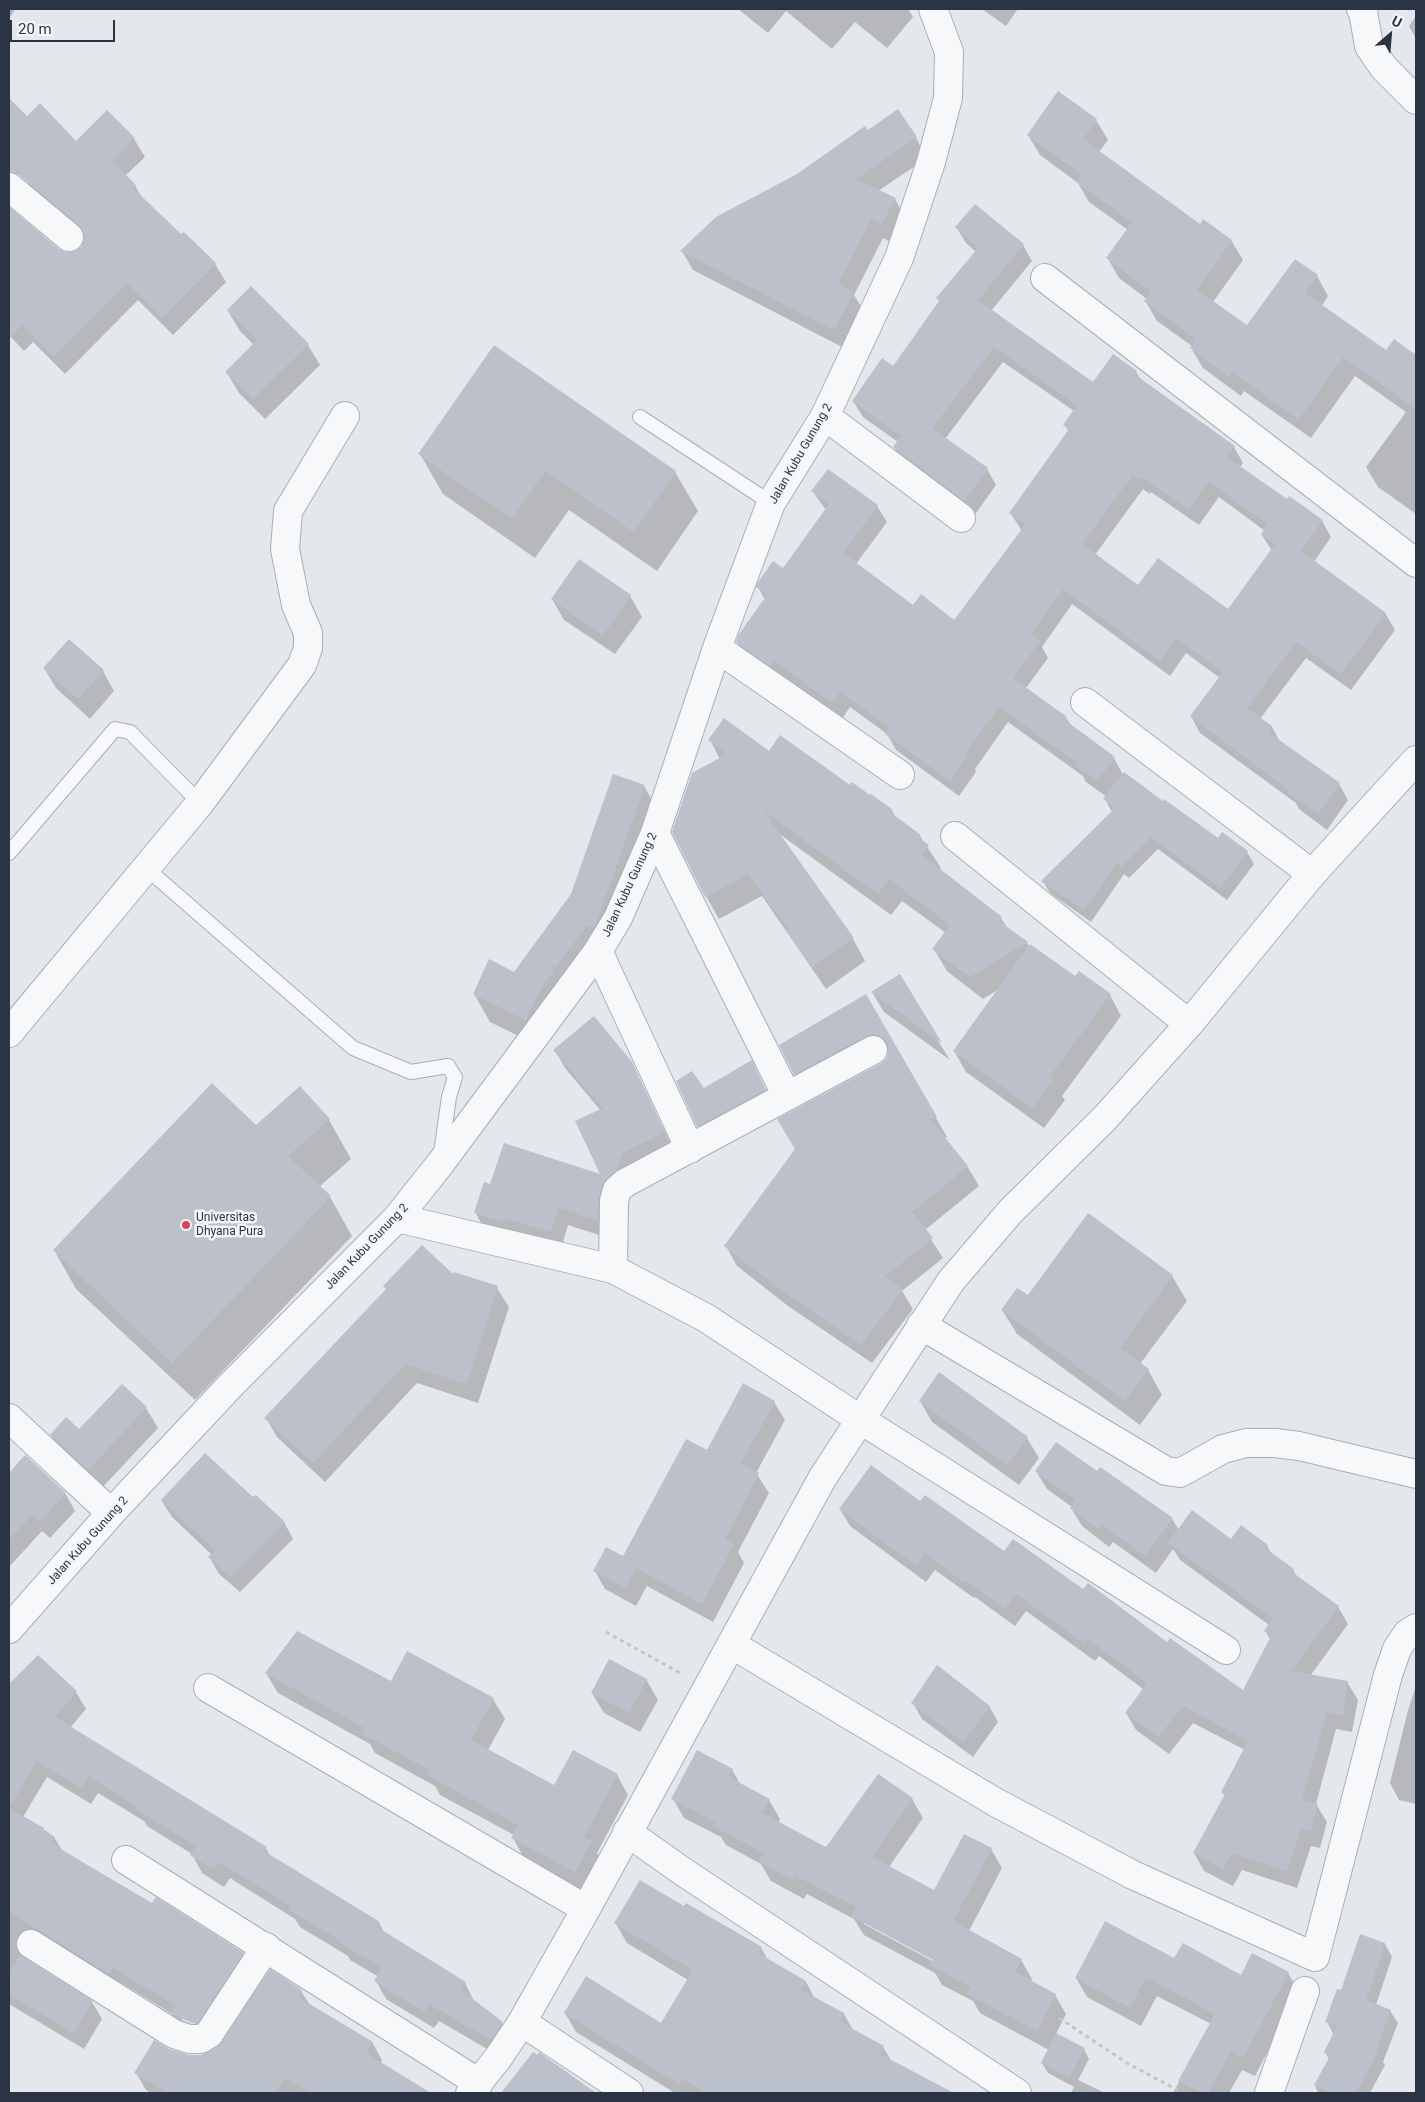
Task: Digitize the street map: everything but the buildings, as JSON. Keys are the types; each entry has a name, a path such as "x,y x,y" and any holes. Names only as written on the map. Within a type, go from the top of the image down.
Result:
{"street":[{"name":"Jalan Kubu Gunung 2","path":"9,1629 111,1513 230,1386 397,1218 440,1164 598,951 618,918 655,833 717,648 771,503 825,416 899,258 931,162 948,98 949,52 933,9"},
{"path":"1361,9 1363,11 1369,46 1384,68 1416,100"},
{"path":"9,187 69,237"},
{"path":"1044,278 1416,563"},
{"path":"9,1033 200,802 302,665 308,648 308,633 296,605 285,549 288,511 345,416"},
{"path":"825,416 961,518"},
{"path":"717,648 900,775"},
{"path":"1085,702 1312,874"},
{"path":"126,1860 266,1947 475,2088 522,2022 823,1477 951,1282 1010,1212 1105,1118 1189,1024 1312,874 1416,760"},
{"path":"655,833 787,1096"},
{"path":"955,836 1189,1024"},
{"path":"598,951 690,1148"},
{"path":"613,1269 614,1200 617,1190 625,1183 873,1050"},
{"path":"397,1218 613,1269 706,1318 861,1420 1226,1650"},
{"path":"922,1325 1166,1471 1180,1473 1223,1449 1246,1443 1275,1443 1299,1446 1416,1474"},
{"path":"9,1418 111,1513"},
{"path":"731,1644 995,1802 1133,1875 1315,1958 1388,1675 1397,1649 1407,1634 1416,1628"},
{"path":"208,1688 586,1909"},
{"path":"627,1832 682,1872 1018,2093"},
{"path":"31,1944 174,2034 189,2039 201,2038 209,2034 266,1947"},
{"path":"1269,2093 1305,1991"},
{"path":"522,2022 629,2093"}],"lane":[{"path":"640,418 771,503"},
{"path":"9,852 115,729 130,732 200,802"},
{"path":"146,868 353,1048 411,1072 448,1066 455,1077 449,1097 440,1164"}],"path":[{"path":"606,1632 708,1688"},
{"path":"1059,2018 1127,2063 1183,2093"}],"place":[{"name":"Universitas Dhyana Pura","path":"186,1225"}]}
